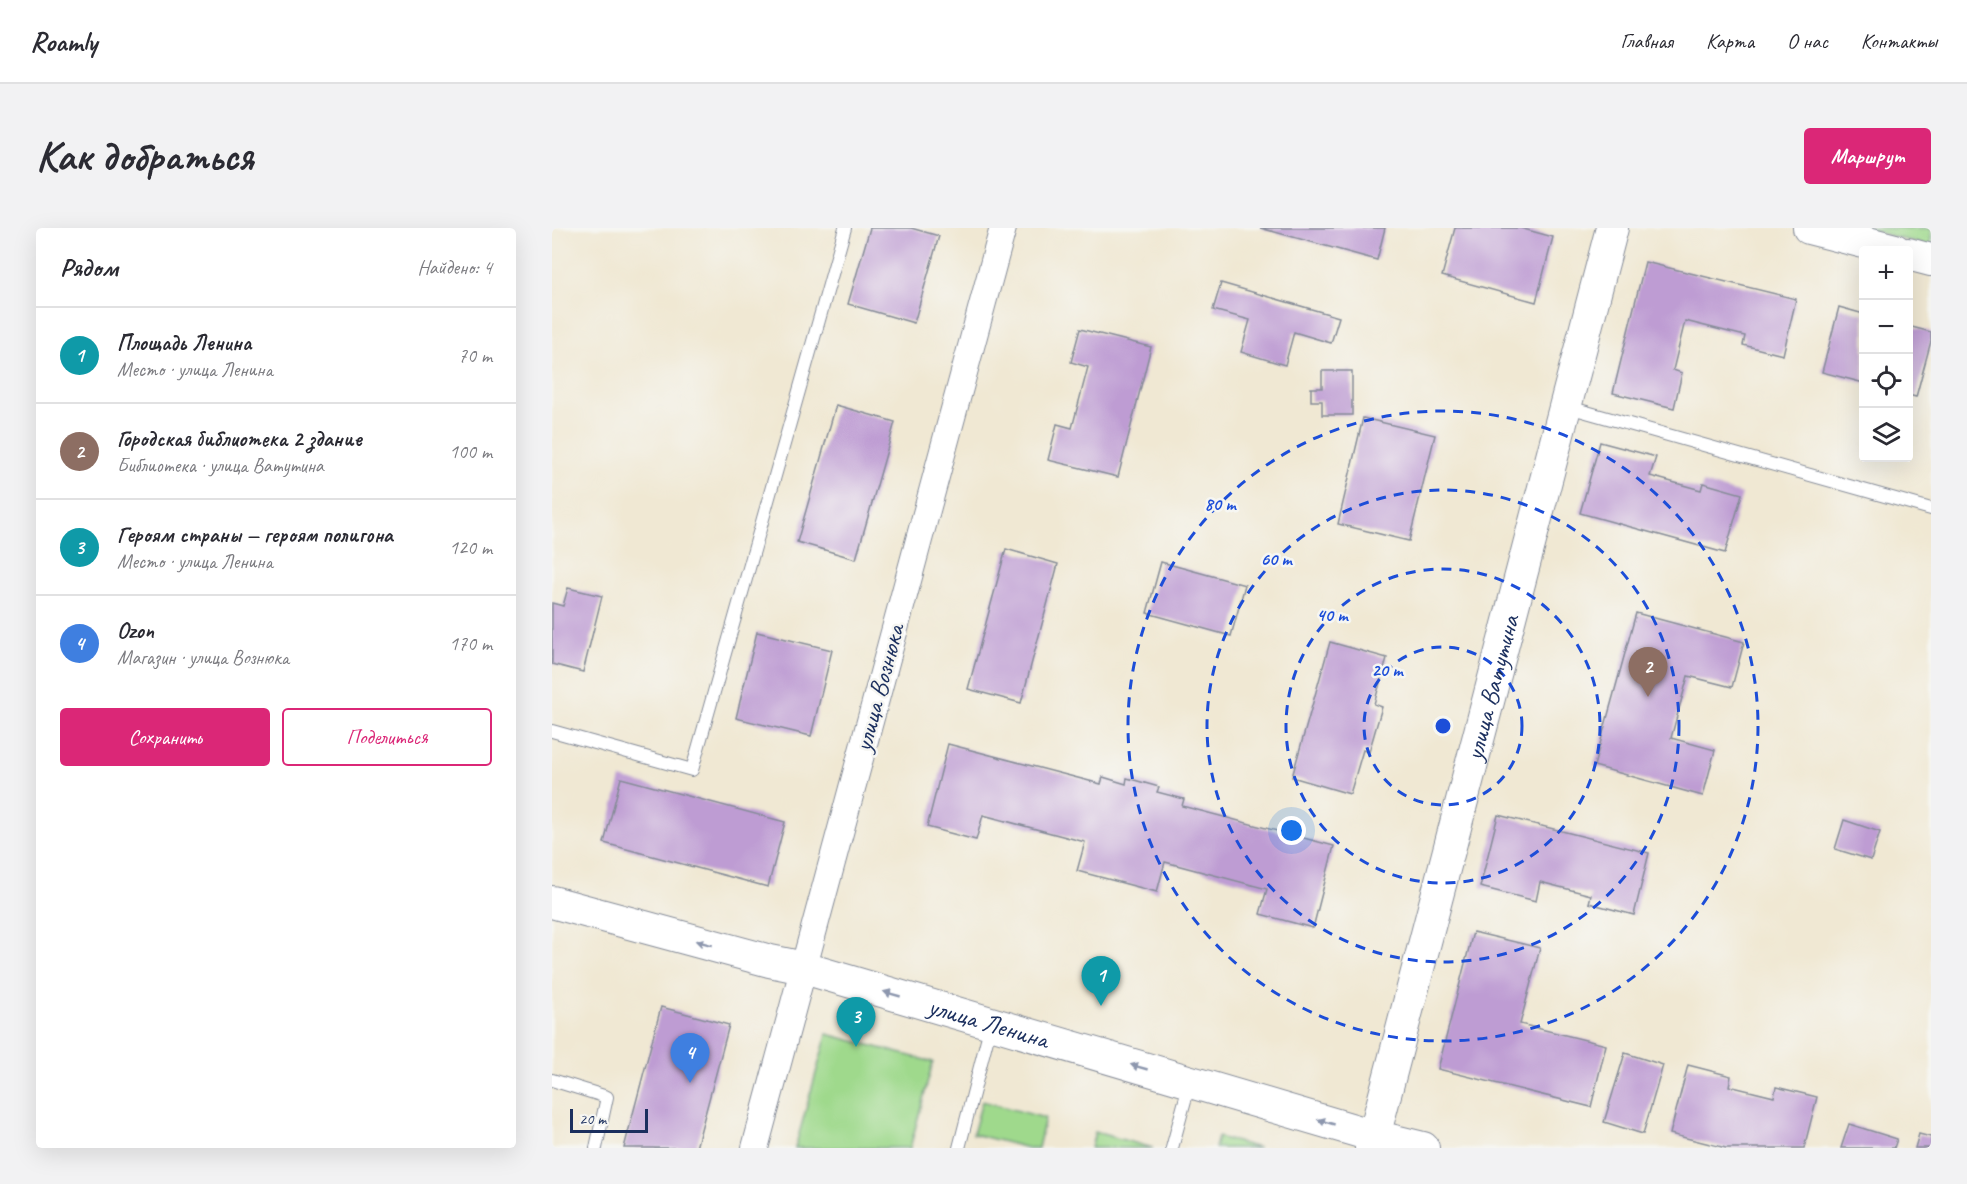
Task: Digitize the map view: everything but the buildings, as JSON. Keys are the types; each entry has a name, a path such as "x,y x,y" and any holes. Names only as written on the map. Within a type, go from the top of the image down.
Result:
{"street":[{"name":"улица Вознюка","path":"755,1148 1004,228"},
{"name":"улица Ватутина","path":"1373,1142 1612,228"},
{"path":"1809,228 1879,246"},
{"path":"1913,255 1931,260"},
{"name":"улица Ленина","path":"552,902 770,961 804,968 1190,1082 1373,1142 1423,1148"}],"lane":[{"path":"552,731 692,770 845,228"},
{"path":"1565,406 1931,509"},
{"path":"959,1148 991,1023"},
{"path":"552,1080 607,1096 596,1148"},
{"path":"1172,1148 1190,1082"}],"green space":[{"path":"1862,228 1931,228 1931,247"},
{"path":"827,1034 933,1062 910,1148 795,1148"},
{"path":"982,1101 1045,1118 1038,1148 1028,1148 973,1134"},
{"path":"1095,1132 1153,1148 1091,1148"},
{"path":"1218,1137 1259,1148 1215,1148"}],"place":[{"name":"Городская библиотека 2 здание","path":"1648,697"},
{"name":"Площадь Ленина","path":"1101,1006"},
{"name":"Героям страны — героям полигона","path":"856,1047"},
{"name":"Ozon","path":"690,1083"}]}
